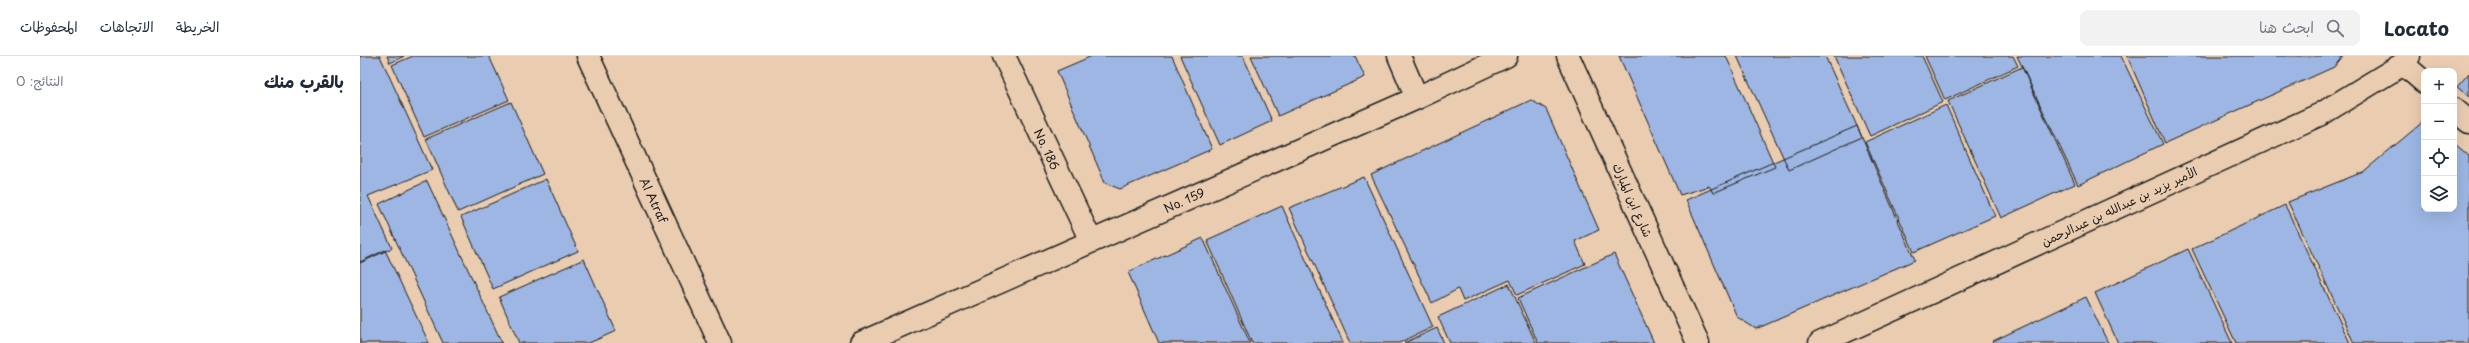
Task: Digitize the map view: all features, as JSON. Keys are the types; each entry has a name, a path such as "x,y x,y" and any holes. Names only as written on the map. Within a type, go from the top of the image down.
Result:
{"street":[{"name":"Al Atraf","path":"588,56 720,343"},
{"name":"No. 186","path":"1004,56 1090,241"},
{"path":"1398,56 1418,98"},
{"name":"No. 159","path":"862,343 1090,241 1418,98 1506,56"},
{"name":"شارع ابن المبارك","path":"1568,56 1698,343"},
{"path":"2406,60 2421,78"},
{"name":"الأمير يزيد بن عبدالله بن عبدالرحمن","path":"1820,343 2321,114 2406,60"},
{"path":"2457,112 2469,122"}],"building":[{"path":"360,56 380,56 432,170 368,196 392,248 360,263"},
{"path":"387,56 404,56 390,63"},
{"path":"413,56 489,56 509,100 424,137 392,65"},
{"path":"1092,56 1172,56 1212,149 1120,189 1105,183 1057,71"},
{"path":"1180,56 1243,56 1272,121 1220,145"},
{"path":"1251,56 1355,56 1365,77 1278,116"},
{"path":"1619,56 1726,56 1775,167 1713,193 1709,186 1680,195"},
{"path":"1737,56 1825,56 1862,137 1789,170"},
{"path":"1834,56 1922,56 1943,102 1870,136"},
{"path":"1925,56 2013,56 2018,66 1945,100"},
{"path":"2017,56 2121,56 2163,144 2078,185"},
{"path":"2127,56 2343,56 2334,67 2165,143"},
{"path":"2022,67 2075,184 2001,218 1948,101"},
{"path":"2469,73 2469,97 2457,87"},
{"path":"1531,100 1546,109 1599,230 1575,241 1585,264 1517,295 1510,280 1463,301 1458,289 1432,303 1371,175"},
{"path":"511,102 543,174 458,212 426,139"},
{"path":"1946,105 1995,216 1914,252 1865,142"},
{"path":"2421,124 2421,212 2457,212 2457,146 2469,156 2469,343 2354,343 2288,202 2363,172"},
{"path":"1857,126 1915,260 1756,329 1737,317 1686,200"},
{"path":"1364,177 1433,327 1399,343 1350,343 1289,208"},
{"path":"546,179 578,251 493,289 461,217"},
{"path":"427,181 502,343 443,343 379,204"},
{"path":"2285,205 2350,343 2236,343 2192,249"},
{"path":"1282,206 1343,343 1252,343 1207,240"},
{"path":"1203,238 1250,343 1159,343 1128,272"},
{"path":"2188,249 2232,343 2118,343 2095,293"},
{"path":"385,250 429,343 360,343 360,262"},
{"path":"1614,254 1654,343 1538,343 1518,298"},
{"path":"584,259 616,331 589,343 519,343 499,297"},
{"path":"1509,284 1536,343 1450,343 1438,317"},
{"path":"2086,297 2108,343 1994,343 1993,341"},
{"path":"1437,328 1444,343 1404,343"}]}
